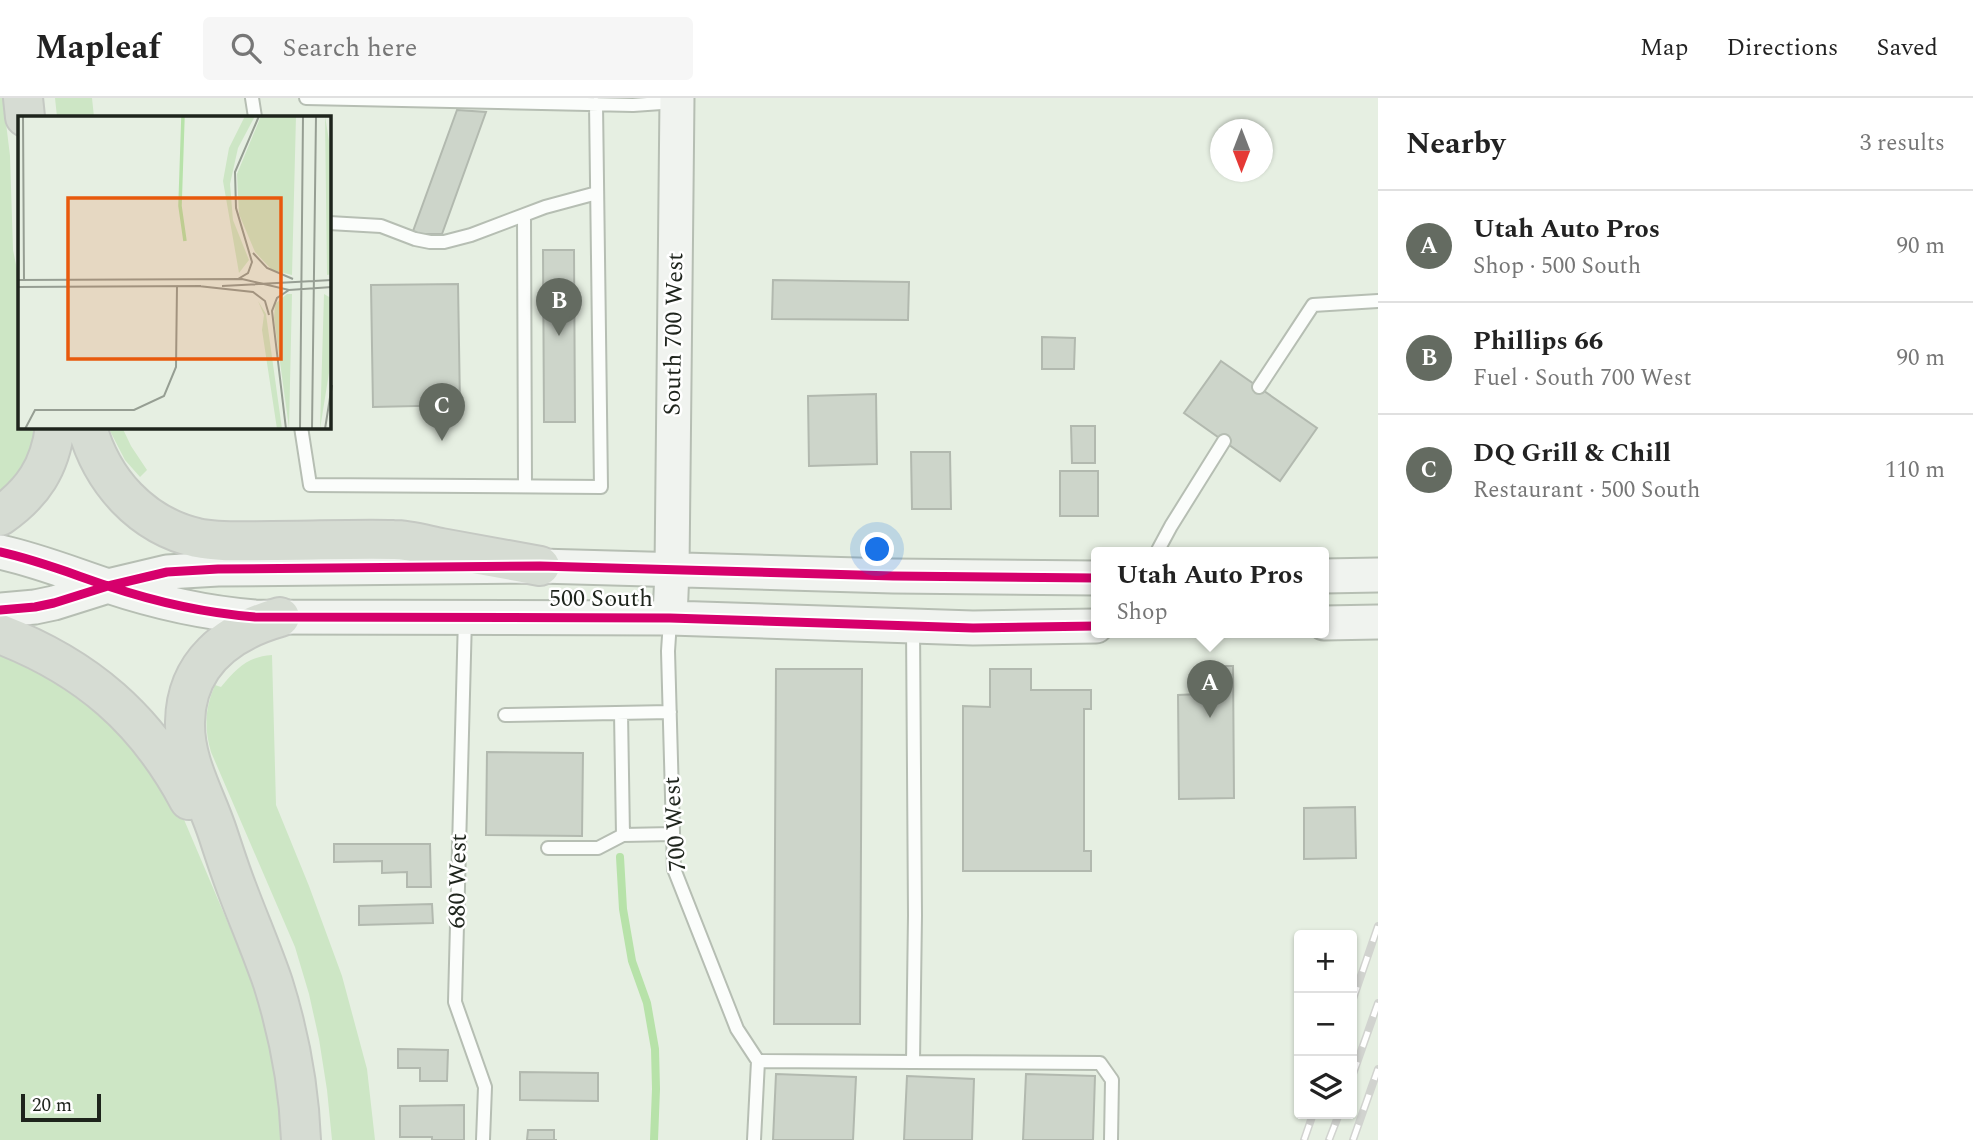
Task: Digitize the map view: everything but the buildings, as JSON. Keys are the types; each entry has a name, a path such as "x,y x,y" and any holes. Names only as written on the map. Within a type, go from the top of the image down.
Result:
{"highway":[{"path":"23,98 25,116"},
{"path":"0,516 26,493 43,472 55,429"},
{"path":"88,429 95,452 107,474 142,513 159,524 198,538 236,541 397,540 540,566"},
{"path":"280,617 261,622 225,641 201,666 187,705 186,738 189,755 236,888 257,936 274,986 294,1076 302,1140"},
{"path":"0,634 28,645 71,669 103,692 132,718 181,785 204,835 236,888"}],"main road":[{"name":"South 700 West","path":"672,570 677,100"},
{"name":"500 South","path":"0,552 176,605 255,617 670,618 973,628 1091,626"},
{"name":"500 South","path":"0,610 35,607 167,572 192,570 540,566 893,576 1091,578"},
{"name":"700 West","path":"670,618 672,570"},
{"path":"1329,576 1378,575"}],"lane":[{"path":"252,98 255,116"},
{"path":"306,98 633,105 677,100"},
{"path":"301,429 310,485 601,487 596,104"},
{"path":"331,223 381,226 415,239 444,242 471,235 545,207 597,193"},
{"path":"523,215 524,486"},
{"path":"1259,387 1312,305 1378,301"},
{"path":"1160,547 1224,441"},
{"name":"680 West","path":"465,617 455,1002 485,1087 483,1140"},
{"name":"700 West","path":"670,618 668,651 674,869 737,1029 758,1061"},
{"path":"913,626 913,1062"},
{"path":"505,715 670,712"},
{"path":"621,713 622,835"},
{"path":"548,848 598,848 622,835 673,834"},
{"path":"754,1140 758,1061 1100,1063 1112,1080 1111,1140"}],"green space":[{"path":"0,98 3,98 10,156 13,250 18,274 18,429 45,429 40,450 0,499"},
{"path":"55,98 92,98 94,116 57,116"},
{"path":"109,429 123,429 147,470 140,477 125,460"},
{"path":"0,649 94,697 171,789 245,963 272,1036 289,1140 0,1140"},
{"path":"272,655 276,805 342,976 367,1069 375,1140 332,1140 319,1039 295,947 209,743 207,710 215,685 221,687 249,661"}],"waterway":[{"path":"620,857 623,909 632,961 647,1003 655,1049 654,1140"}],"railway":[{"path":"1355,993 1378,926"},
{"path":"1357,1063 1378,1003"},
{"path":"1353,1140 1378,1069"},
{"path":"1304,1140 1311,1119"},
{"path":"1329,1140 1337,1119"}],"cycle path":[{"path":"0,552 162,602 255,617 670,618 973,628 1091,626"},
{"path":"0,610 54,603 108,586 167,572 218,569 540,566 893,576 1091,578"}],"place":[{"name":"Phillips 66","path":"559,336"},
{"name":"DQ Grill & Chill","path":"442,441"},
{"name":"Utah Auto Pros","path":"1210,718"}]}
